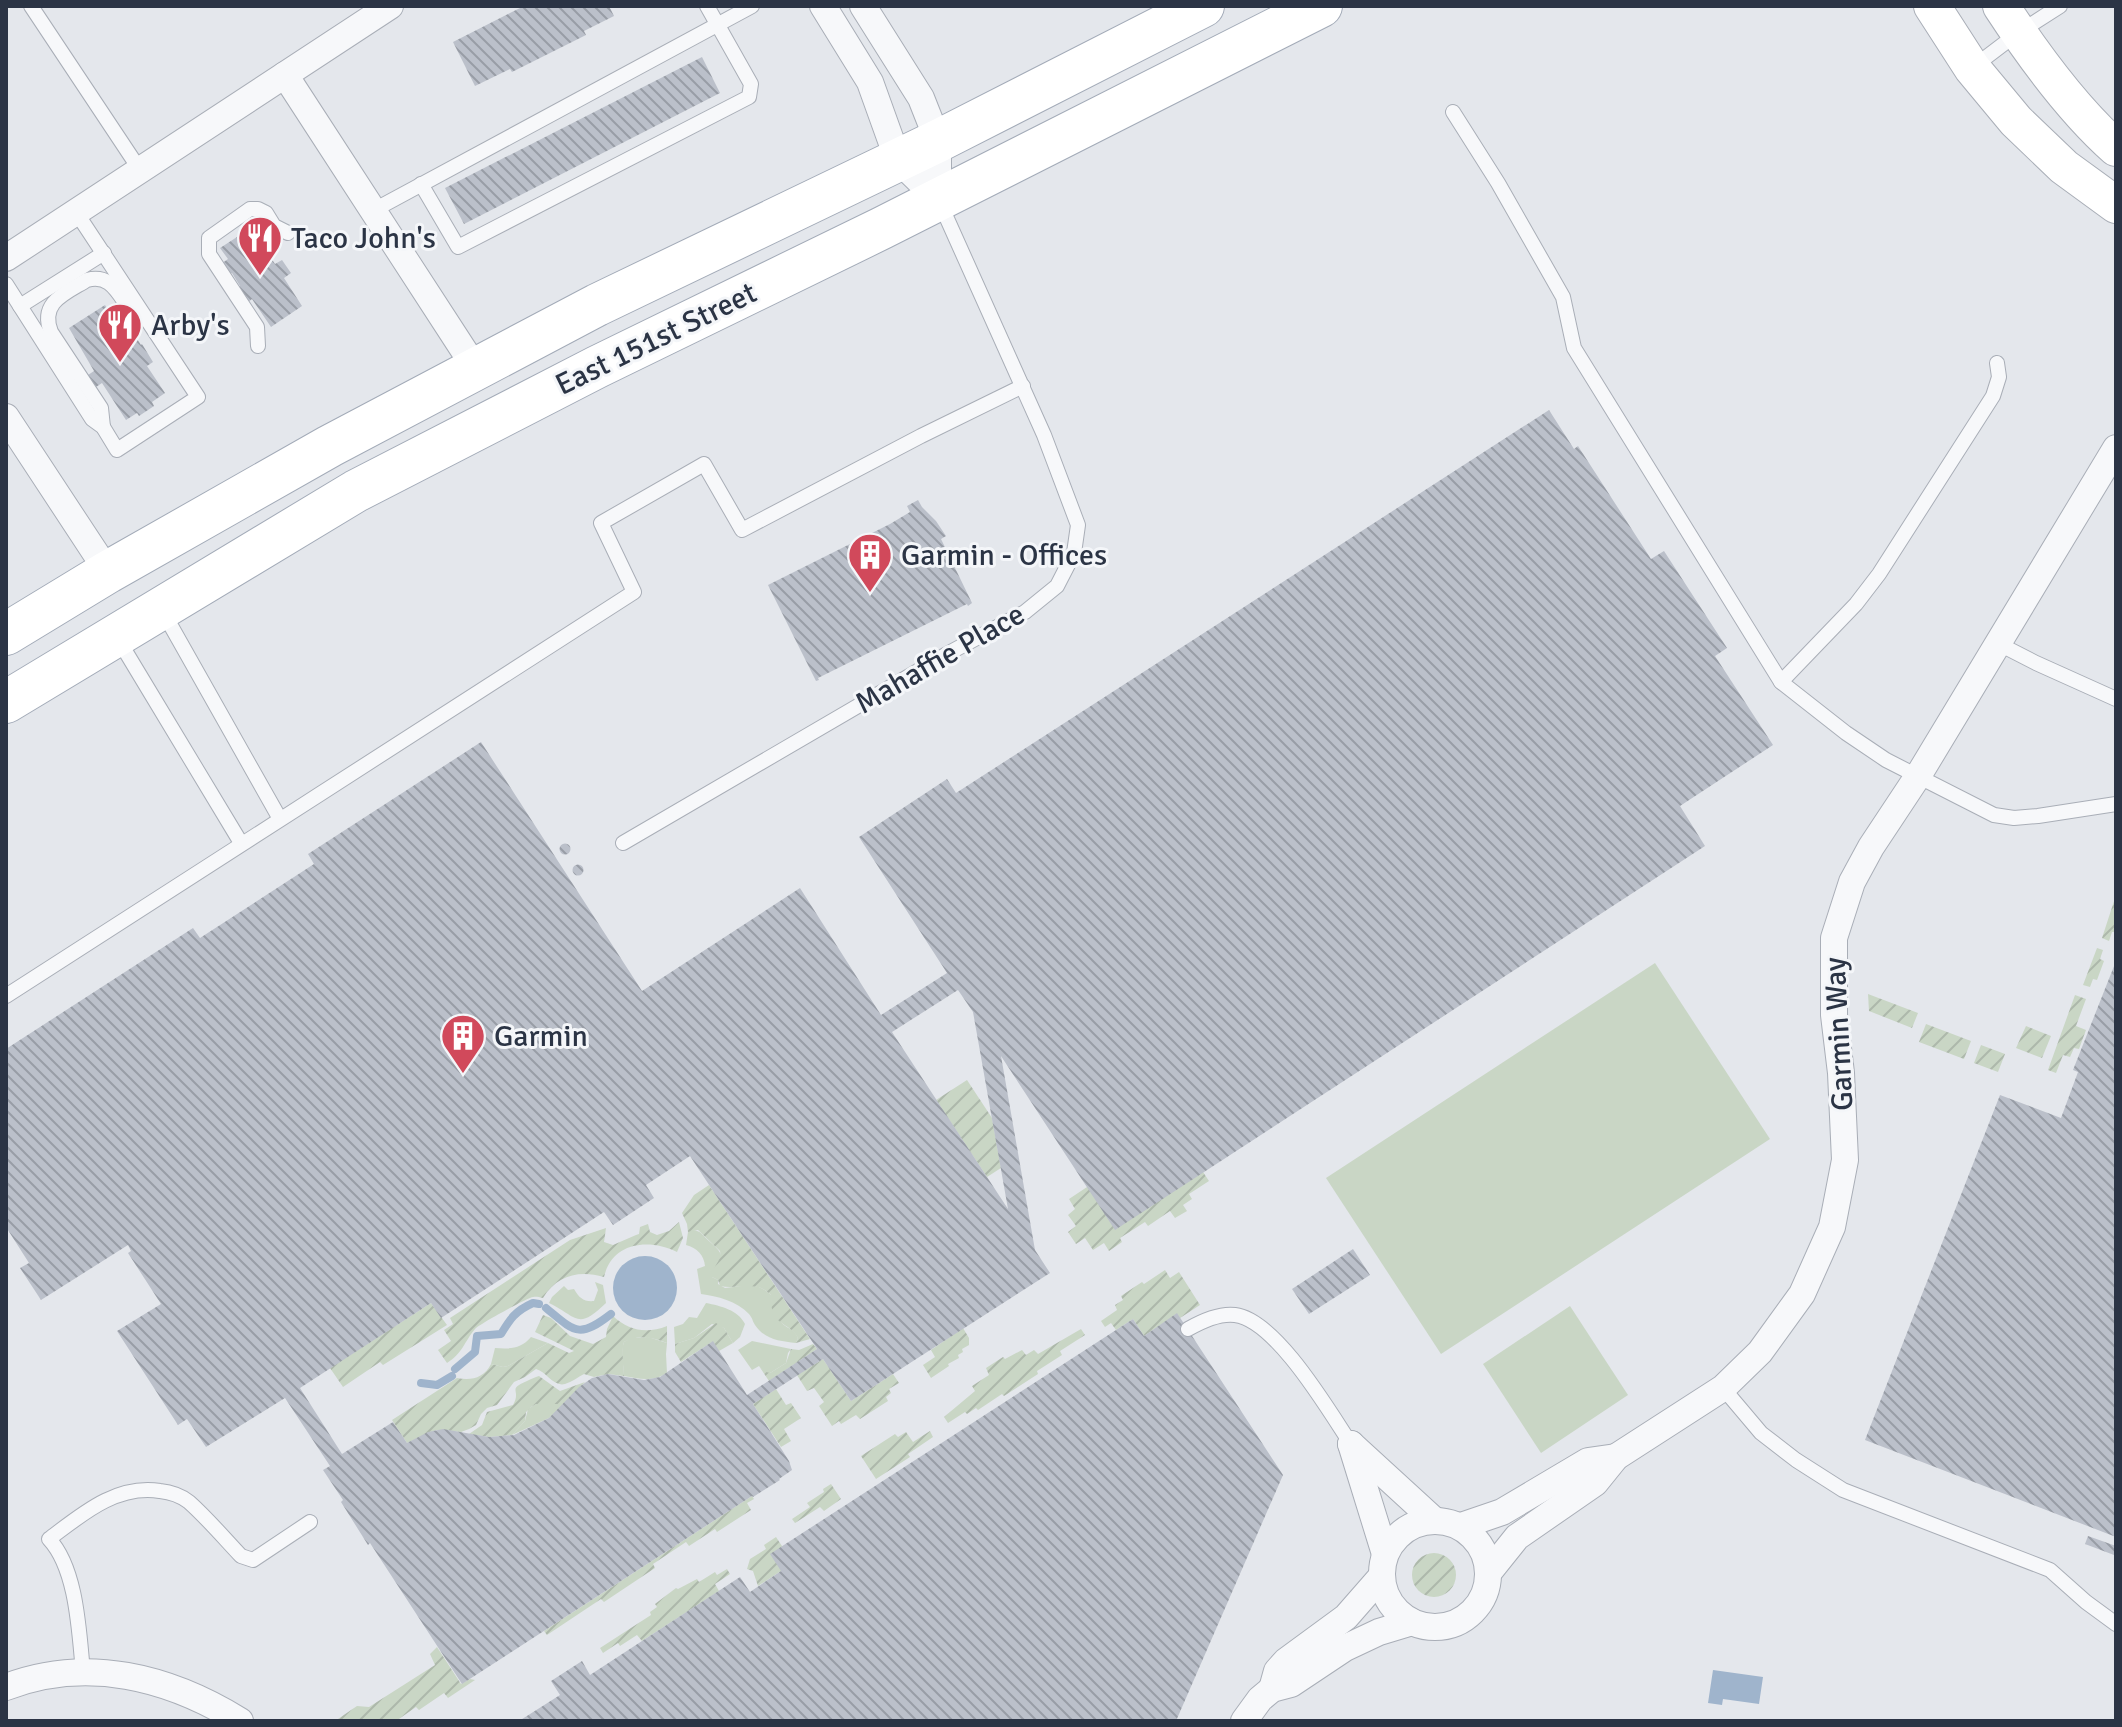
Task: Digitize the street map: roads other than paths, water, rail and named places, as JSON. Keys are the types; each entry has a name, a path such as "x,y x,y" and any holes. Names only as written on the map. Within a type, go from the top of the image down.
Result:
{"main road":[{"name":"East 151st Street","path":"6,634 108,572 330,446 597,305 938,141 1203,6"},
{"name":"East 151st Street","path":"6,702 356,491 597,367 1321,6"},
{"path":"161,609 163,582 170,568 419,426 466,374"},
{"path":"6,674 62,639 108,572"}],"street":[{"path":"6,258 390,6"},
{"path":"823,6 870,82 898,160 938,199"},
{"path":"863,6 921,98 938,141 938,199"},
{"path":"1932,6 1972,68 2016,121 2064,167 2116,205"},
{"path":"2010,19 2101,134 2116,148"},
{"path":"285,75 374,210 466,374"},
{"path":"6,417 108,572"},
{"name":"Garmin Way","path":"1244,1721 1260,1699 1272,1689 1291,1684 1345,1648 1379,1632 1412,1622 1433,1627 1445,1626 1465,1618 1480,1603 1489,1582 1489,1572 1517,1537 1595,1483 1616,1457 1723,1388 1760,1352 1802,1294 1832,1227 1845,1160 1841,1073 1834,1015 1834,938 1852,882 2116,448"},
{"path":"1351,1444 1434,1520 1461,1526 1472,1535 1487,1558 1489,1572"},
{"path":"1351,1444 1383,1566 1388,1599 1412,1622"},
{"name":"Garmin Way","path":"1461,1526 1502,1512 1588,1461 1616,1457"},
{"name":"Garmin Way","path":"1272,1689 1277,1671 1286,1661 1346,1617 1383,1566 1390,1544 1407,1528 1434,1520"},
{"path":"6,1687 54,1674 83,1672 133,1676 176,1688 240,1721"}],"lane":[{"path":"31,6 140,170"},
{"path":"421,184 458,247 749,97 751,84 707,6"},
{"path":"374,210 752,6"},
{"path":"1972,68 2010,19 2060,6"},
{"path":"1453,112 1563,297 1574,348 1781,682 1886,760 1994,815 2038,816 2116,804"},
{"name":"Mahaffie Place","path":"623,843 947,654 1025,612 1057,586 1074,553 1078,525 1023,386 938,199"},
{"path":"258,346 257,327 209,254 209,238 250,209 266,213 274,226 288,233"},
{"path":"6,284 92,419 103,427 117,450 198,397 76,212"},
{"path":"20,306 104,253"},
{"path":"103,427 101,408 48,325 48,314 54,301 87,280 101,278 115,288 150,341 166,347"},
{"path":"1781,682 1856,604 1879,574 1993,396 1999,377 1997,363"},
{"path":"6,996 634,592 601,523 704,464 742,530 1023,386"},
{"path":"161,609 280,819"},
{"path":"116,635 241,843"},
{"path":"1997,643 2116,699"},
{"path":"1188,1329 1217,1316 1234,1314 1259,1325 1296,1365 1351,1444"},
{"path":"1723,1388 1761,1433 1843,1490 2050,1570 2116,1624"},
{"path":"83,1672 80,1635 66,1567 49,1539 89,1510 110,1497 133,1491 152,1489 171,1492 187,1500 241,1556 253,1560 310,1522"}],"water":[{"path":"639,1256 651,1256 668,1265 675,1276 675,1300 668,1311 651,1320 639,1320 627,1315 618,1306 613,1294 613,1282 618,1270 627,1261"},
{"path":"1713,1670 1763,1677 1759,1704 1723,1699 1722,1705 1708,1703"}],"waterway":[{"path":"455,1369 475,1352 477,1336 501,1334 517,1312 533,1303 539,1304"},
{"path":"546,1308 577,1329 591,1327 611,1314"},
{"path":"421,1383 437,1385 452,1376"}],"place":[{"name":"Taco John's","path":"260,277"},
{"name":"Arby's","path":"120,364"},
{"name":"Garmin - Offices","path":"870,594"},
{"name":"Garmin","path":"463,1075"}]}
